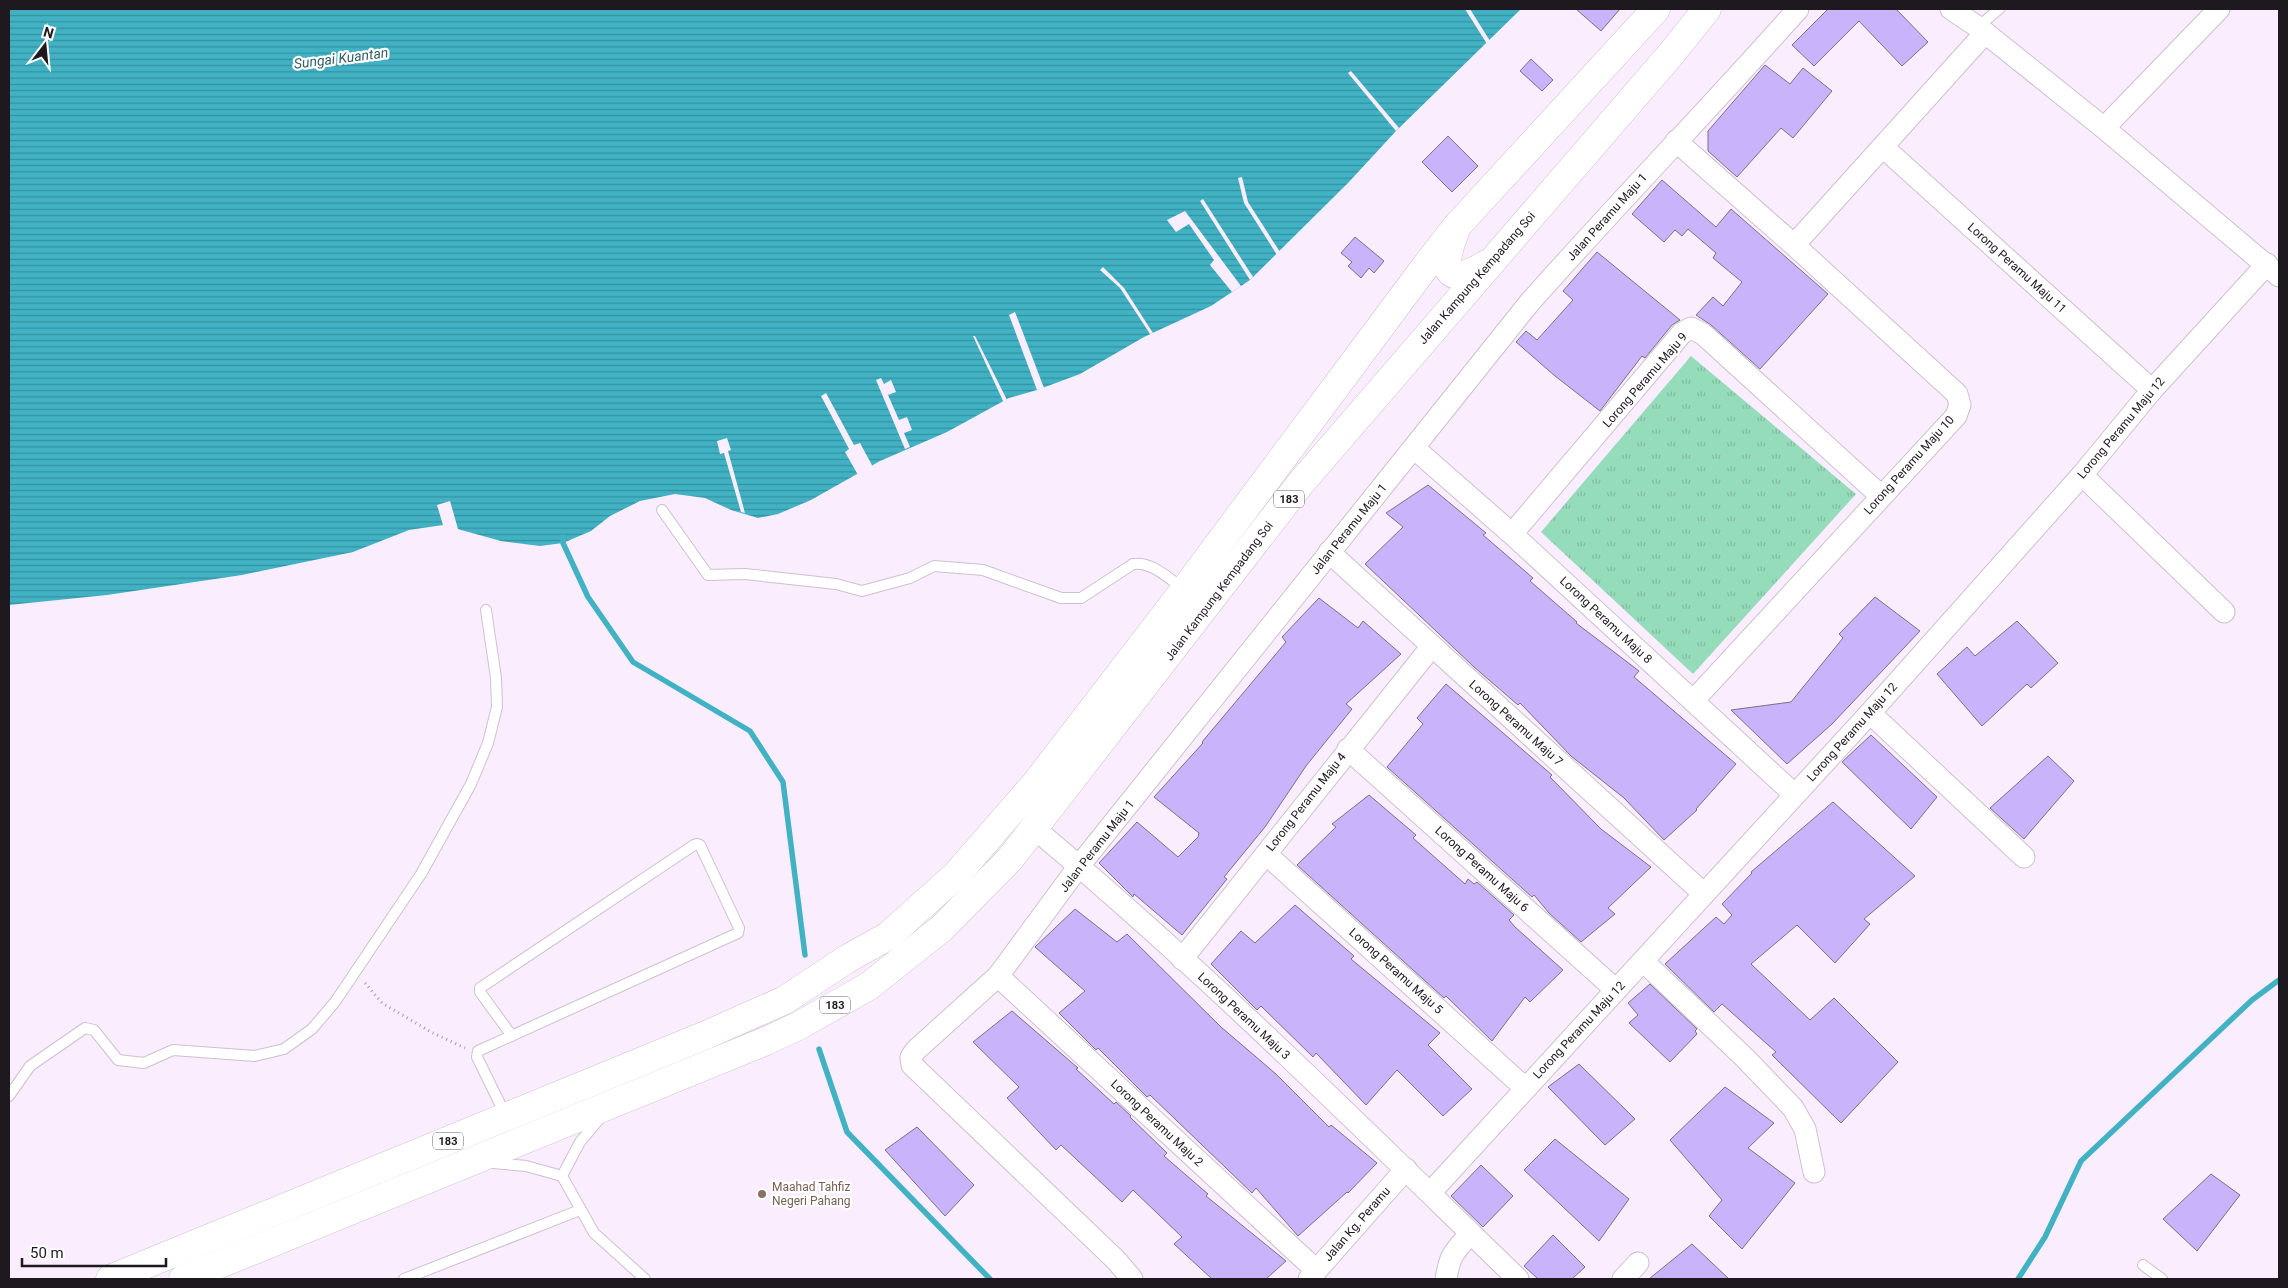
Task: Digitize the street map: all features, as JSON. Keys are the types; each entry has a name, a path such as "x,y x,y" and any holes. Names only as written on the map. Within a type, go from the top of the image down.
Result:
{"highway":[{"name":"183","path":"110,1279 706,1035 784,1000 847,958 888,936 956,875 1036,783 1185,590 1428,262 1457,226 1656,9"},
{"name":"Jalan Kampung Kempadang Soi","path":"610,1106 766,1041 800,1025 869,986 942,928 976,896 1035,830 1300,484 1707,9"},
{"path":"1457,226 1447,258 1447,266 1451,272 1459,275 1466,274 1493,261"},
{"name":"183","path":"183,1279 610,1106"}],"street":[{"name":"Jalan Peramu Maju 1","path":"1132,1279 1116,1260 912,1065 911,1057 916,1050 998,976 1079,866 1530,302 1798,9"},
{"path":"1951,9 1981,30 2104,128 2273,270"},
{"path":"2104,128 2219,9"},
{"path":"1794,245 1883,147 1981,30"},
{"name":"Lorong Peramu Maju 10","path":"1676,141 1794,245 1956,394 1960,405 1956,416 1693,700"},
{"name":"Lorong Peramu Maju 11","path":"1883,147 2152,390"},
{"name":"Lorong Peramu Maju 12","path":"1430,1193 1870,713 2082,475 2152,390 2273,270"},
{"name":"Lorong Peramu Maju 9","path":"1512,534 1682,334 1691,328 1703,334 1881,496"},
{"name":"Lorong Peramu Maju 8","path":"1415,448 1512,534 1795,795"},
{"path":"2082,475 2224,612"},
{"name":"Lorong Peramu Maju 7","path":"1329,552 1704,894"},
{"name":"Lorong Peramu Maju 4","path":"1182,959 1432,646"},
{"path":"1870,713 2024,857"},
{"name":"Lorong Peramu Maju 6","path":"1348,749 1616,990"},
{"name":"Lorong Peramu Maju 3","path":"1035,830 1079,866 1182,959 1406,1169 1518,1279"},
{"name":"Lorong Peramu Maju 5","path":"1266,854 1525,1088"},
{"path":"1643,961 1793,1108 1805,1129 1814,1172"},
{"name":"Lorong Peramu Maju 2","path":"998,976 1312,1275"},
{"name":"Jalan Kg. Peramu","path":"1312,1275 1406,1169"},
{"path":"1446,1279 1448,1261 1471,1233"},
{"path":"1623,1279 1638,1263"}],"lane":[{"path":"1981,30 2000,9"},
{"path":"662,510 708,575 745,574 827,583 862,591 910,578 934,566 983,570 1061,598 1081,598 1133,564 1141,563 1148,565 1185,590"},
{"path":"9,1096 30,1066 85,1028 94,1030 118,1060 144,1063 173,1050 255,1056 284,1049 312,1029 335,1002 421,874 471,784 488,743 497,707 496,678 486,610"},
{"path":"506,1116 478,1055 478,1051 512,1036 738,934 739,928 700,846 694,845 480,988 480,992 512,1036"},
{"path":"562,1176 580,1142 610,1106"},
{"path":"443,1173 481,1163 505,1162 562,1176 594,1233 645,1279"},
{"path":"404,1279 580,1210"},
{"path":"2143,1265 2162,1279"}],"path":[{"path":"355,971 382,1003 431,1032 478,1055"}],"green space":[{"path":"1691,356 1856,494 1693,674 1541,532"}],"water":[{"name":"Sungai Kuantan","path":"9,9 1521,9 1396,131 1348,183 1250,280 1211,306 1144,337 1080,374 1009,398 947,432 880,461 811,500 778,514 758,518 731,510 705,498 675,494 640,501 610,516 591,531 563,543 540,546 501,541 443,525 409,530 353,552 242,575 107,595 9,605"}],"pier":[{"path":"1465,9 1470,9 1490,41 1487,44"},
{"path":"1351,71 1399,128 1396,131 1348,73"},
{"path":"1242,177 1248,202 1280,252 1277,255 1244,203 1238,178"},
{"path":"1203,199 1253,277 1250,280 1200,201"},
{"path":"1185,211 1241,286 1232,292 1210,265 1214,260 1189,224 1176,232 1167,220"},
{"path":"1103,267 1124,288 1153,333 1150,334 1120,288 1100,270"},
{"path":"1015,312 1044,388 1037,390 1009,315"},
{"path":"973,336 975,336 1008,402 1004,403"},
{"path":"881,378 884,384 891,380 896,392 888,395 899,420 907,417 912,430 904,433 910,447 905,449 876,380"},
{"path":"826,393 854,445 860,443 873,467 858,475 845,452 849,449 821,396"},
{"path":"727,438 731,450 728,451 745,513 741,512 724,453 720,454 717,441"},
{"path":"450,501 459,531 444,528 437,505"}],"building":[{"path":"1576,9 1620,9 1601,31"},
{"path":"1828,9 1896,9 1928,42 1902,66 1859,21 1814,66 1792,45"},
{"path":"1531,59 1553,80 1542,91 1520,71"},
{"path":"1765,65 1790,84 1803,68 1832,91 1793,138 1781,128 1737,177 1708,151 1708,131"},
{"path":"1448,136 1478,166 1452,192 1422,162"},
{"path":"1662,180 1716,227 1731,209 1828,294 1760,369 1711,325 1696,315 1713,297 1723,306 1742,282 1713,258 1716,253 1688,229 1682,236 1675,230 1664,242 1632,214"},
{"path":"1355,237 1384,261 1374,273 1369,268 1361,278 1348,266 1352,262 1341,253"},
{"path":"1597,252 1680,320 1672,325 1645,358 1642,356 1600,411 1555,376 1516,342 1526,331 1537,340 1573,300 1563,291"},
{"path":"1428,485 1486,533 1483,535 1533,578 1530,581 1576,623 1639,671 1634,677 1736,764 1697,810 1664,840 1624,798 1571,756 1520,703 1518,705 1474,667 1365,564 1403,527 1386,513"},
{"path":"1875,597 1920,631 1832,724 1787,764 1731,710 1791,702 1843,638 1839,634"},
{"path":"1319,598 1358,628 1363,621 1401,654 1346,704 1352,709 1306,766 1265,827 1224,877 1227,879 1182,935 1134,894 1133,897 1099,863 1137,822 1178,857 1198,837 1199,833 1154,797 1203,743 1286,642 1282,637"},
{"path":"2017,621 2058,663 2031,688 2027,684 1982,726 1937,674 1967,647 1975,656"},
{"path":"1446,684 1552,775 1550,777 1601,829 1651,867 1608,908 1615,914 1581,942 1549,913 1534,895 1532,897 1387,767 1423,724 1417,718"},
{"path":"1871,735 1937,797 1911,829 1842,762"},
{"path":"2048,756 2074,781 2024,839 1990,808"},
{"path":"1369,795 1416,835 1413,838 1465,884 1468,879 1474,884 1477,882 1514,915 1509,920 1515,927 1563,970 1530,1002 1525,997 1492,1041 1446,996 1444,998 1297,865 1336,827 1332,824"},
{"path":"1833,802 1915,876 1864,919 1870,924 1835,963 1797,925 1751,964 1810,1020 1834,998 1898,1062 1841,1123 1772,1055 1776,1052 1722,1004 1714,1012 1665,964 1716,917 1724,924 1732,915 1722,904 1751,872"},
{"path":"1295,905 1354,956 1351,959 1440,1033 1428,1045 1472,1089 1443,1116 1397,1070 1366,1105 1316,1053 1313,1057 1261,1006 1257,1010 1211,964 1241,931 1255,943"},
{"path":"1075,909 1117,942 1127,934 1221,1027 1276,1074 1329,1127 1331,1125 1377,1163 1348,1193 1298,1236 1256,1188 1252,1193 1150,1095 1147,1097 1098,1048 1096,1050 1059,1013 1085,991 1035,947"},
{"path":"1650,984 1697,1029 1695,1031 1697,1034 1670,1062 1629,1023 1638,1015 1628,1003"},
{"path":"1012,1011 1078,1068 1076,1069 1114,1104 1116,1102 1131,1116 1167,1153 1164,1156 1208,1194 1206,1196 1286,1261 1266,1279 1212,1279 1174,1244 1182,1237 1133,1190 1122,1202 1061,1145 1056,1150 1007,1098 1019,1087 973,1042"},
{"path":"1579,1064 1635,1119 1605,1145 1548,1087"},
{"path":"1725,1087 1774,1123 1748,1148 1795,1183 1742,1249 1709,1216 1722,1200 1670,1140"},
{"path":"917,1127 974,1185 945,1216 885,1150"},
{"path":"1555,1139 1629,1199 1599,1241 1524,1170"},
{"path":"1481,1165 1513,1196 1483,1227 1451,1196"},
{"path":"2211,1174 2240,1195 2197,1251 2163,1219"},
{"path":"1553,1235 1585,1267 1572,1279 1538,1279 1524,1266"},
{"path":"1692,1244 1729,1279 1649,1279"}],"waterway":[{"path":"563,537 563,543 588,597 633,662 750,731 783,782 805,955"},
{"path":"2018,1279 2045,1237 2081,1161 2252,1000 2279,980"},
{"path":"819,1049 847,1132 990,1279"}],"place":[{"name":"Maahad Tahfiz Negeri Pahang","path":"762,1194"}]}
